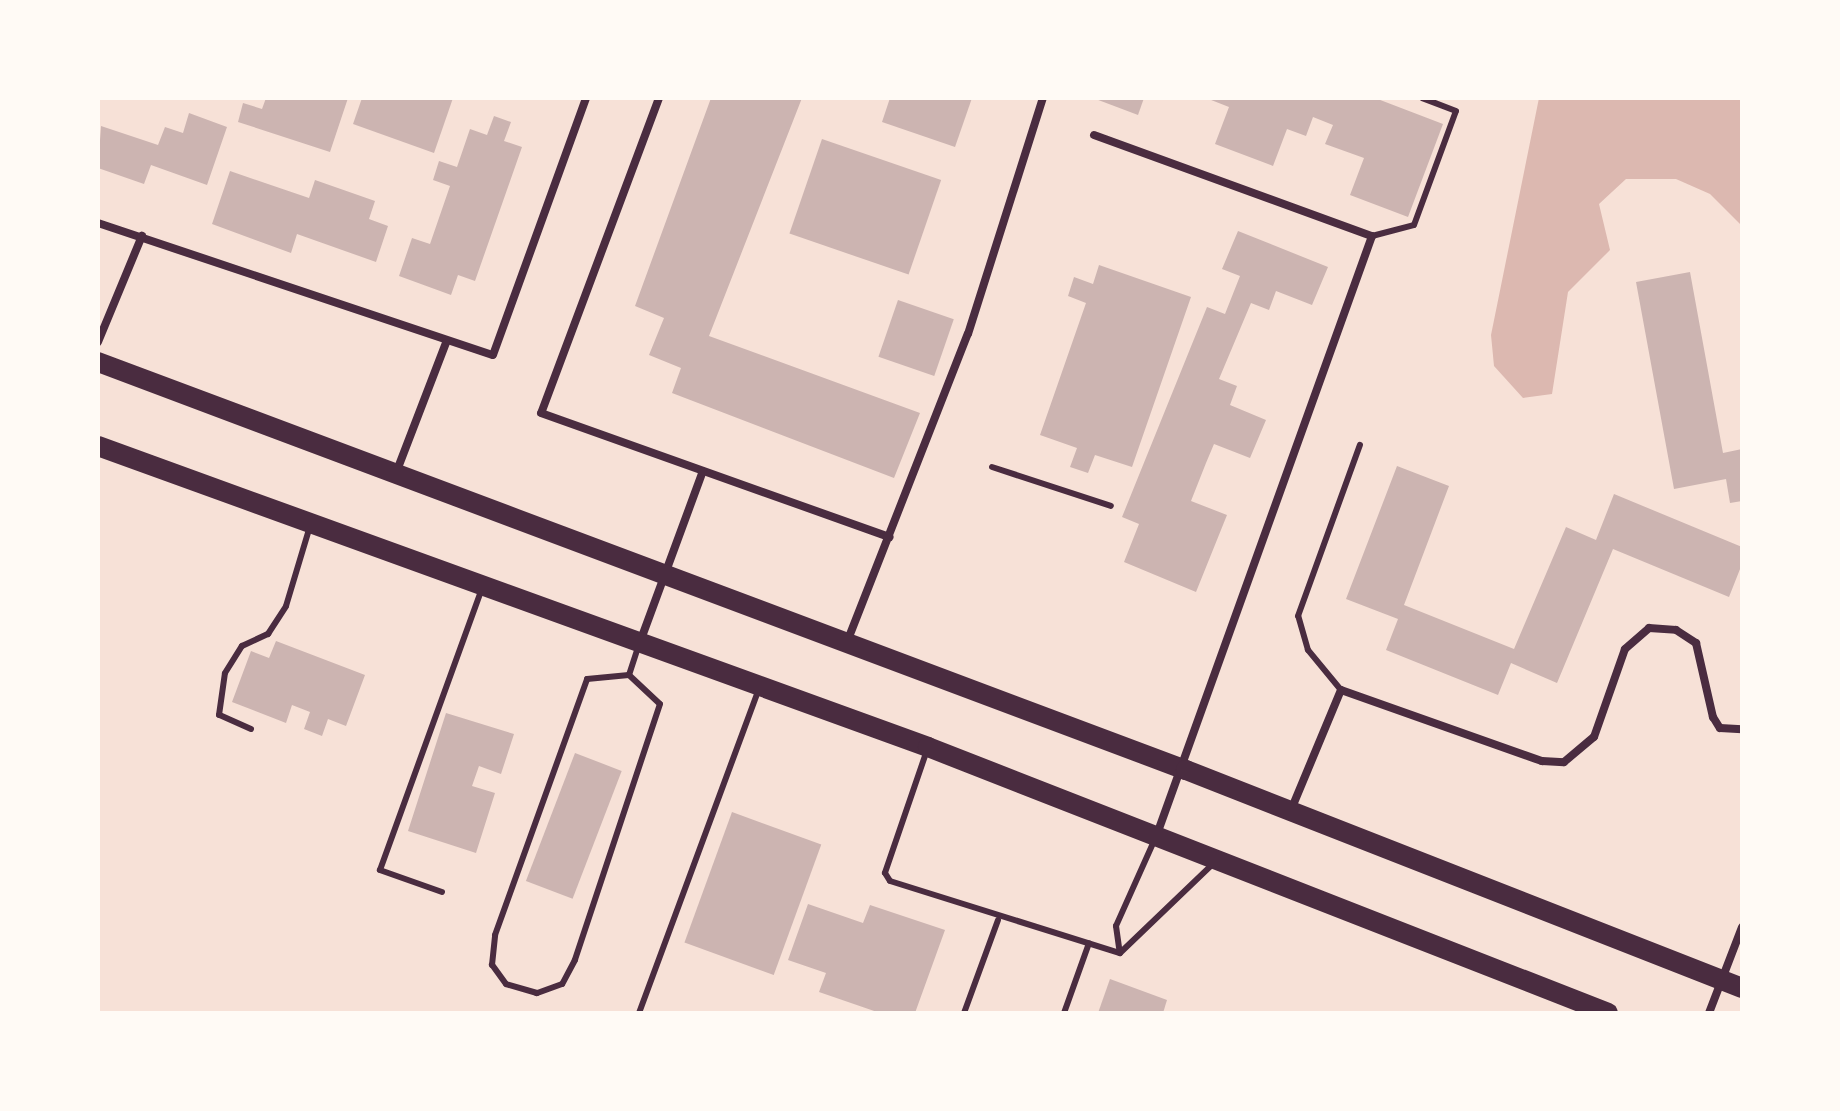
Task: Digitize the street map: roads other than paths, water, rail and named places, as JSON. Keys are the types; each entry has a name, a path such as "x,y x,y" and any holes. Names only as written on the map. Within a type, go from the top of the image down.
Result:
{"main road":[{"path":"98,362 394,476 1186,770 1742,988"},
{"path":"98,446 928,747 1156,838 1255,872 1608,1013"}],"street":[{"path":"98,223 446,343 493,355 586,98"},
{"path":"659,98 541,413 890,537"},
{"path":"846,645 968,334 1043,98"},
{"path":"1094,135 1372,236 1186,770 1156,838"},
{"path":"98,342 142,236"},
{"path":"394,476 446,343"},
{"path":"640,642 703,471"},
{"path":"1290,811 1341,690 1542,761 1564,762 1594,737 1625,649 1649,628 1676,630 1696,643 1720,728 1742,729"},
{"path":"1709,1013 1742,927"}],"lane":[{"path":"1372,236 1414,225 1456,111 1422,98"},
{"path":"1341,690 1308,650 1298,616 1360,445"},
{"path":"992,467 1111,506"},
{"path":"251,729 219,715 225,673 242,646 268,634 286,606 311,523"},
{"path":"442,892 380,870 483,585"},
{"path":"629,675 640,642"},
{"path":"629,675 660,704 575,960 562,984 537,993 506,984 492,965 495,935 587,679 629,675"},
{"path":"639,1013 760,686"},
{"path":"928,747 885,873 890,881 998,920 1120,953"},
{"path":"1120,953 1116,926 1156,838"},
{"path":"1120,953 1218,859"},
{"path":"964,1013 998,920"},
{"path":"1064,1013 1089,943"}]}
